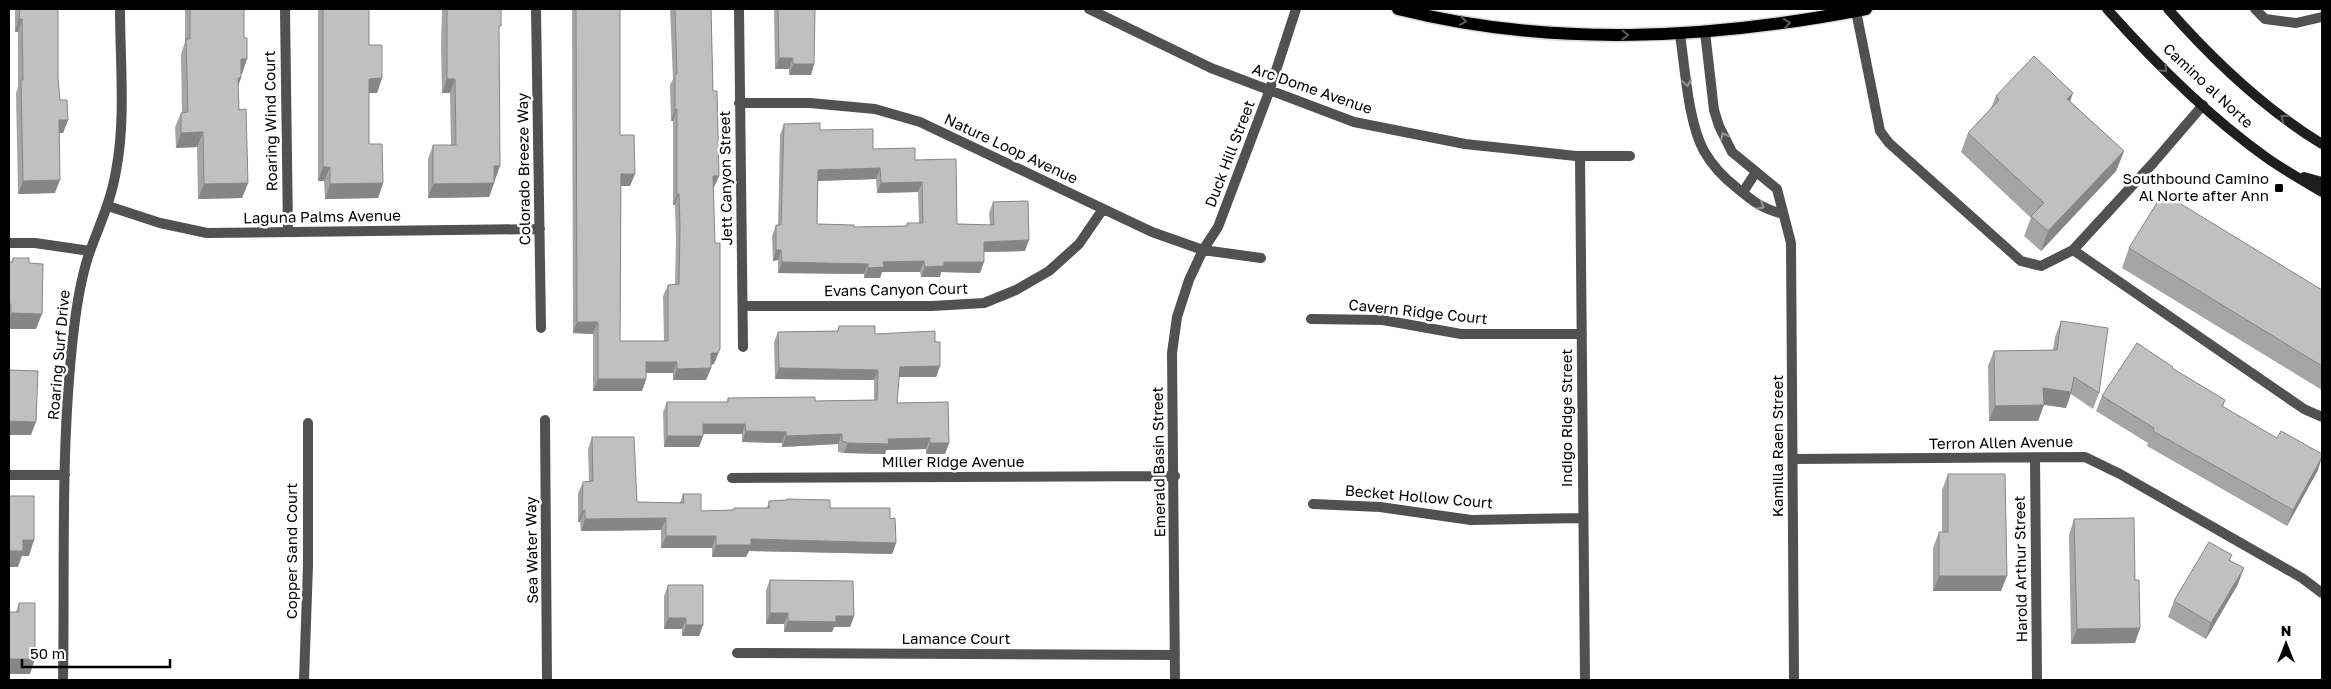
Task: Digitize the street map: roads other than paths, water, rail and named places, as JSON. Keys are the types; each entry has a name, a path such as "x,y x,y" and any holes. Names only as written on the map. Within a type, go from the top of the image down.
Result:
{"main road":[{"path":"1398,9 1527,30 1592,34 1680,35 1781,24 1861,10"},
{"name":"Camino al Norte","path":"2107,9 2202,106 2261,153 2322,192"},
{"name":"Camino al Norte","path":"2168,9 2192,36 2248,90 2299,130 2322,144"},
{"path":"2295,175 2322,182"}],"street":[{"name":"Roaring Surf Drive","path":"63,680 66,475 74,329 80,287 90,252 108,206 116,172 120,141 120,9"},
{"name":"Roaring Wind Court","path":"285,9 288,232"},
{"name":"Colorado Breeze Way","path":"536,9 540,328"},
{"name":"Jett Canyon Street","path":"739,9 743,348"},
{"name":"Arc Dome Avenue","path":"1089,9 1211,68 1269,92 1354,122 1465,144 1580,156 1630,156"},
{"name":"Duck Hill Street","path":"1203,250 1218,227 1269,92 1296,9"},
{"path":"2255,9 2265,19 2296,22 2322,17"},
{"path":"1861,10 1880,131 1889,143 2020,261 2041,266 2073,250 2154,162 2202,106"},
{"name":"Kamilla Raen Street","path":"1706,32 1714,110 1719,126 1732,152 1777,189 1791,243 1794,459 1794,680"},
{"path":"1680,35 1689,99 1703,150 1722,174 1763,209 1783,214"},
{"name":"Nature Loop Avenue","path":"740,102 810,103 884,111 920,122 1152,232 1203,250 1261,258"},
{"name":"Indigo Ridge Street","path":"1580,156 1585,680"},
{"path":"1742,192 1756,172"},
{"name":"Laguna Palms Avenue","path":"108,206 160,223 200,232 540,229"},
{"name":"Evans Canyon Court","path":"743,306 932,306 984,303 1016,290 1050,271 1079,244 1103,209"},
{"path":"9,243 35,243 90,252"},
{"name":"Emerald Basin Street","path":"1175,680 1175,476 1172,353 1178,317 1189,280 1203,250"},
{"path":"2073,250 2304,409 2322,417"},
{"name":"Cavern Ridge Court","path":"1311,319 1383,320 1461,334 1582,334"},
{"name":"Sea Water Way","path":"545,420 547,680"},
{"name":"Copper Sand Court","path":"304,680 308,574 308,423"},
{"name":"Terron Allen Avenue","path":"1794,459 2085,457 2120,474 2276,563 2322,592"},
{"name":"Harold Arthur Street","path":"2035,458 2037,680"},
{"path":"9,474 66,475"},
{"name":"Miller Ridge Avenue","path":"732,478 1175,476"},
{"name":"Becket Hollow Court","path":"1313,504 1380,506 1471,520 1583,518"},
{"name":"Lamance Court","path":"737,653 1175,655"}],"place":[{"name":"Southbound Camino Al Norte after Ann","path":"2279,188"}]}
